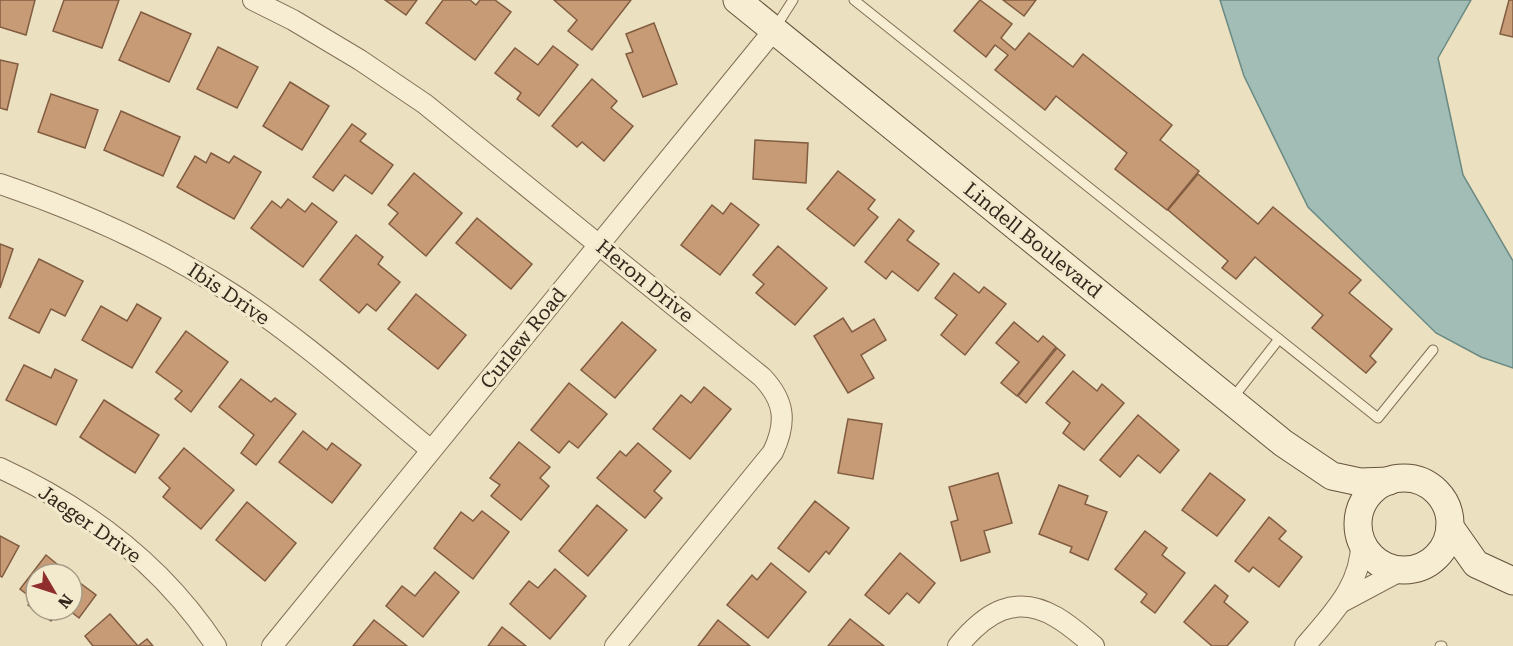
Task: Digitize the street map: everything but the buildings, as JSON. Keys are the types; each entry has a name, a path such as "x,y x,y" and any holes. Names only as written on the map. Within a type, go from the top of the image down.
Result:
{"street":[{"name":"Heron Drive","path":"253,0 293,20 360,60 425,104 762,377 772,388 780,403 783,420 780,437 773,453 615,646"},
{"name":"Lindell Boulevard","path":"737,0 1282,443 1332,476 1360,482 1389,480"},
{"name":"Curlew Road","path":"272,646 774,30"},
{"name":"Ibis Drive","path":"0,184 50,201 114,228 176,259 234,295 290,336 431,450"},
{"name":"Jaeger Drive","path":"0,468 77,510 130,548 167,582 198,619 216,646"},
{"name":"Lindell Boulevard","path":"1332,476 1359,531"},
{"path":"1305,646 1342,602 1356,576 1361,552 1359,531 1363,504 1374,490 1389,480 1407,478 1425,482 1439,493 1448,509 1450,527 1446,544 1435,559 1342,602"},
{"path":"1450,527 1476,564"},
{"path":"1359,531 1370,555 1384,566 1411,569 1476,564 1513,581"},
{"path":"958,646 983,619 998,611 1021,607 1045,611 1059,618 1094,646"}],"lane":[{"path":"774,30 793,0"},
{"path":"854,0 1378,418 1433,350"},
{"path":"1230,401 1279,339"}],"water":[{"path":"1220,0 1471,0 1438,58 1463,175 1513,261 1513,368 1481,357 1436,333 1308,207 1244,76"}]}
